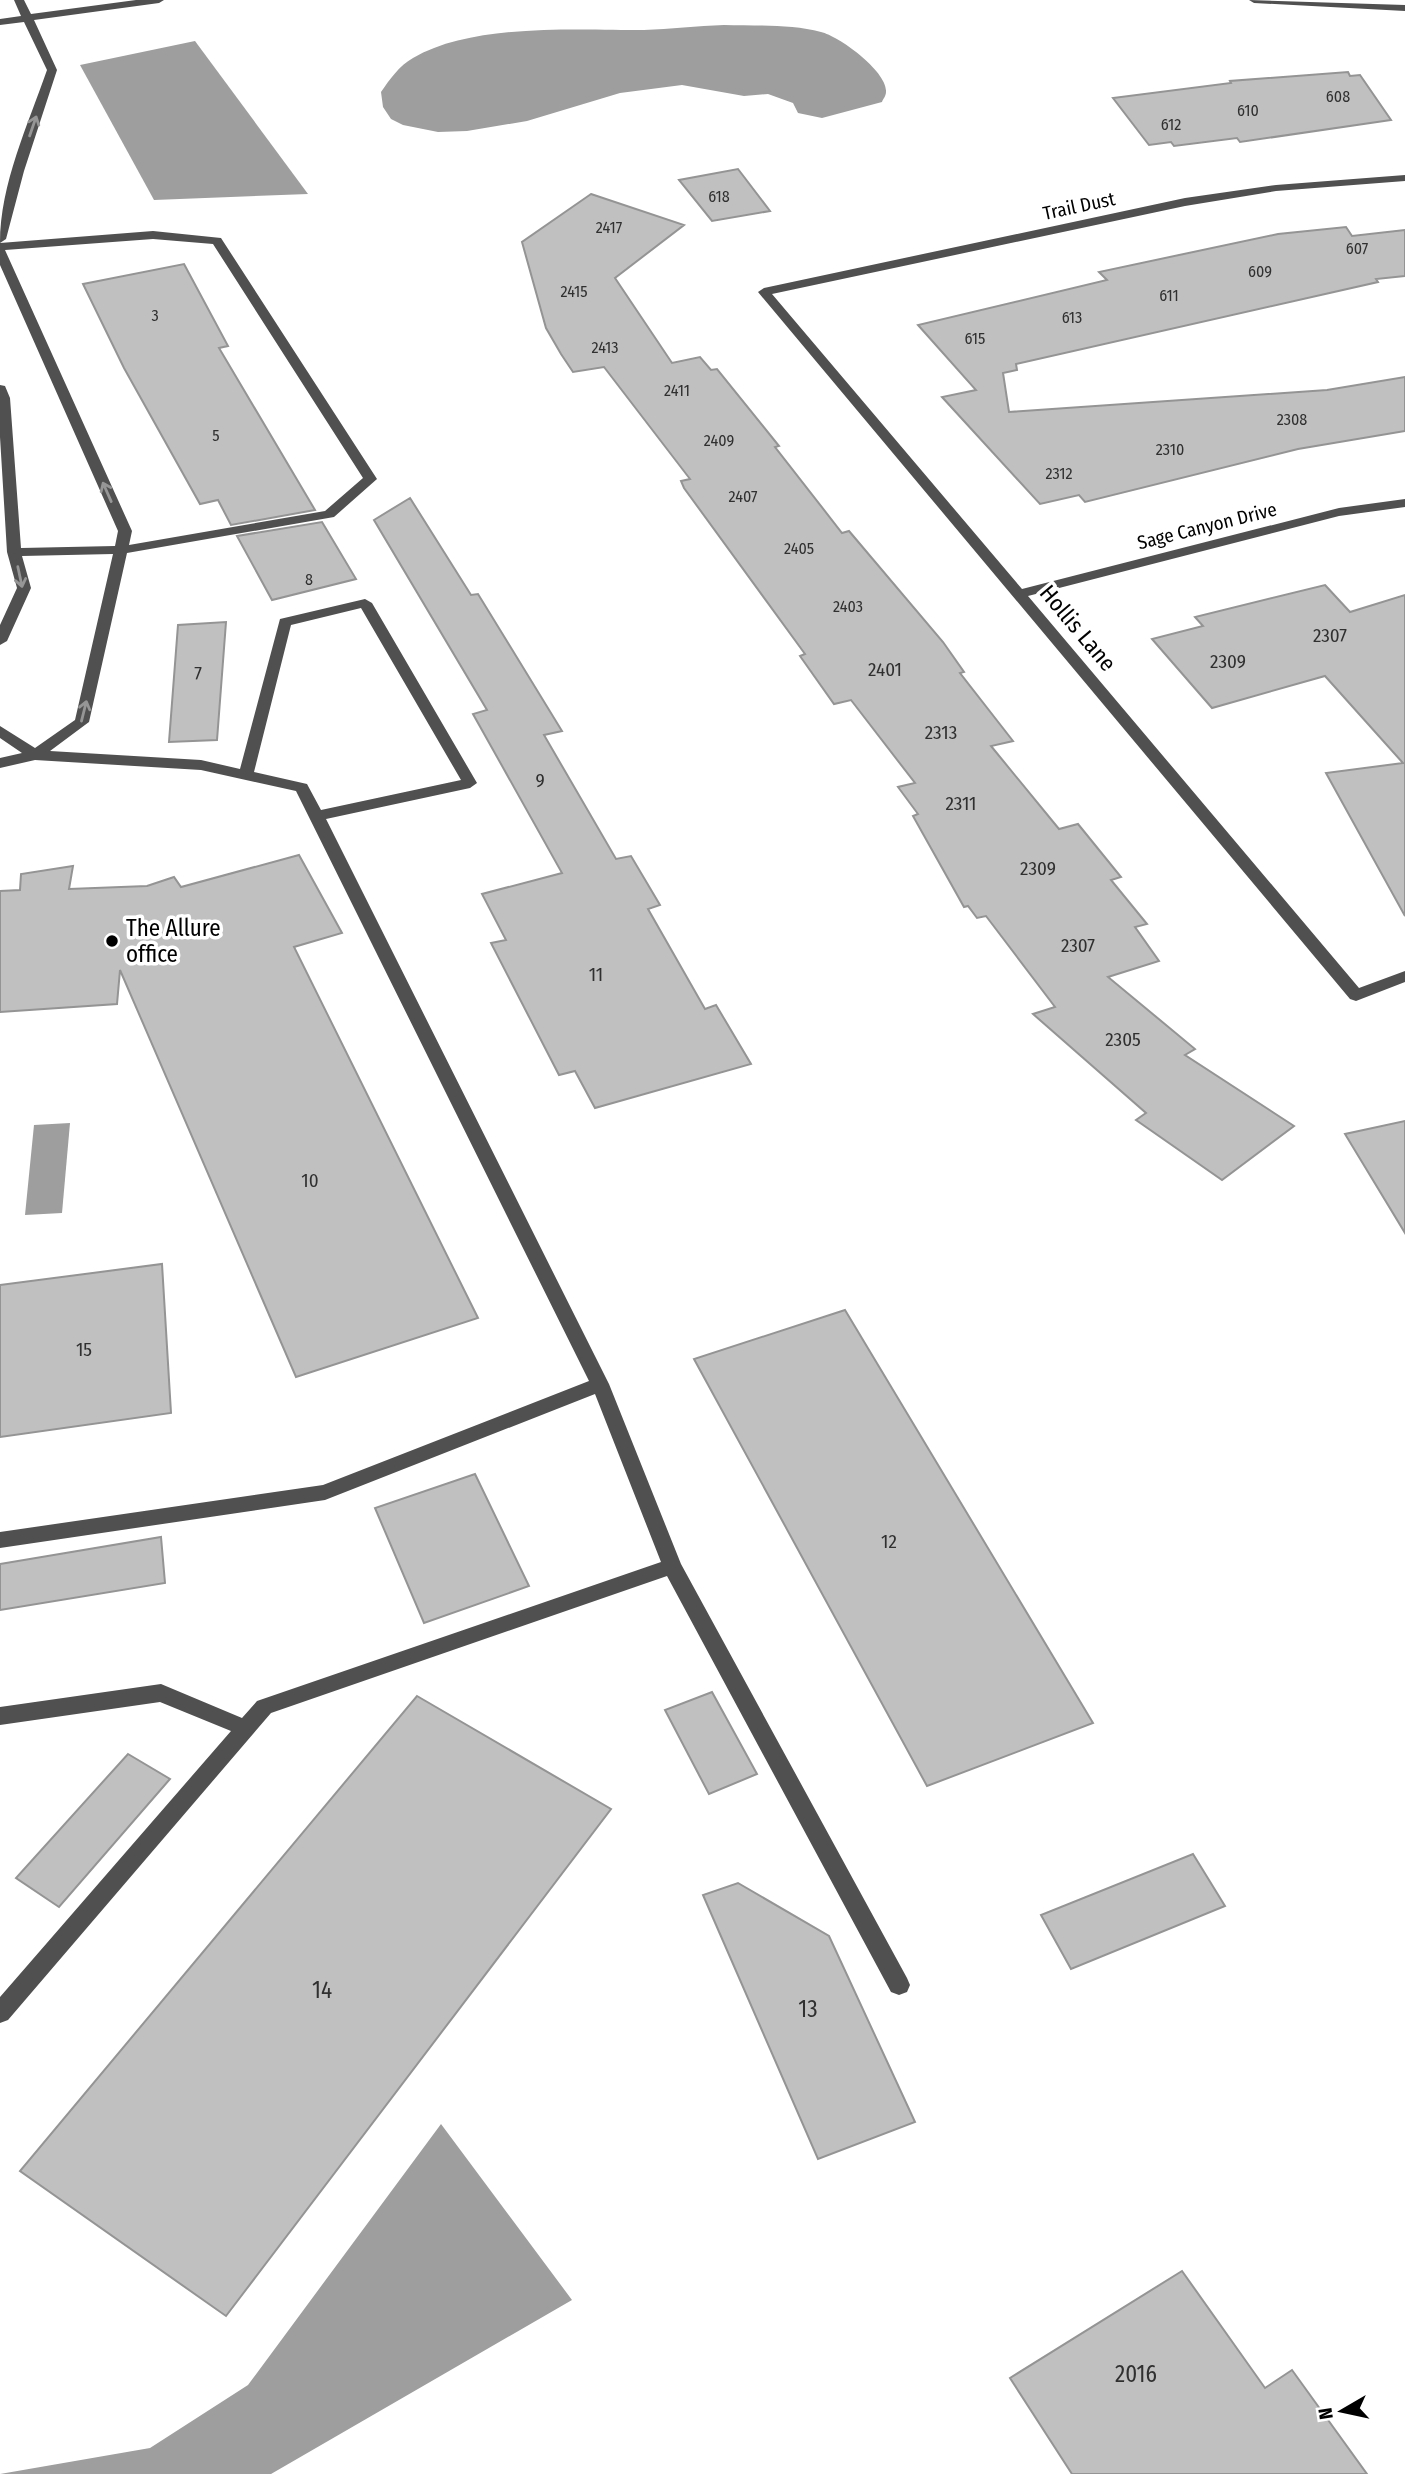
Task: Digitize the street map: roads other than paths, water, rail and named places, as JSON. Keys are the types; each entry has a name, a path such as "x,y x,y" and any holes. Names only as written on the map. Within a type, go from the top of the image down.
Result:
{"street":[{"path":"0,239 18,171 52,69 19,0"},
{"path":"0,22 159,0"},
{"path":"1254,0 1405,8"},
{"path":"0,173 18,171"},
{"name":"Trail Dust","path":"764,292 1185,202 1276,188 1405,178"},
{"path":"14,552 122,550 328,514 370,480 217,241 153,236 0,250 125,531 122,550 82,722 36,755"},
{"name":"Hollis Lane","path":"764,292 1356,995 1405,976"},
{"path":"0,389 4,398 14,552 24,588 0,640"},
{"name":"Sage Canyon Drive","path":"1020,594 1325,515 1405,503"},
{"path":"246,775 285,622 365,603 470,783 318,816"},
{"path":"0,731 36,755"},
{"path":"0,763 36,755 201,765 302,787 600,1384 672,1566 899,1985"},
{"path":"0,1540 325,1492 600,1384"},
{"path":"0,2013 264,1706 672,1566"},
{"path":"0,1716 161,1693 246,1728"}],"place":[{"name":"The Allure office","path":"112,941"}]}
